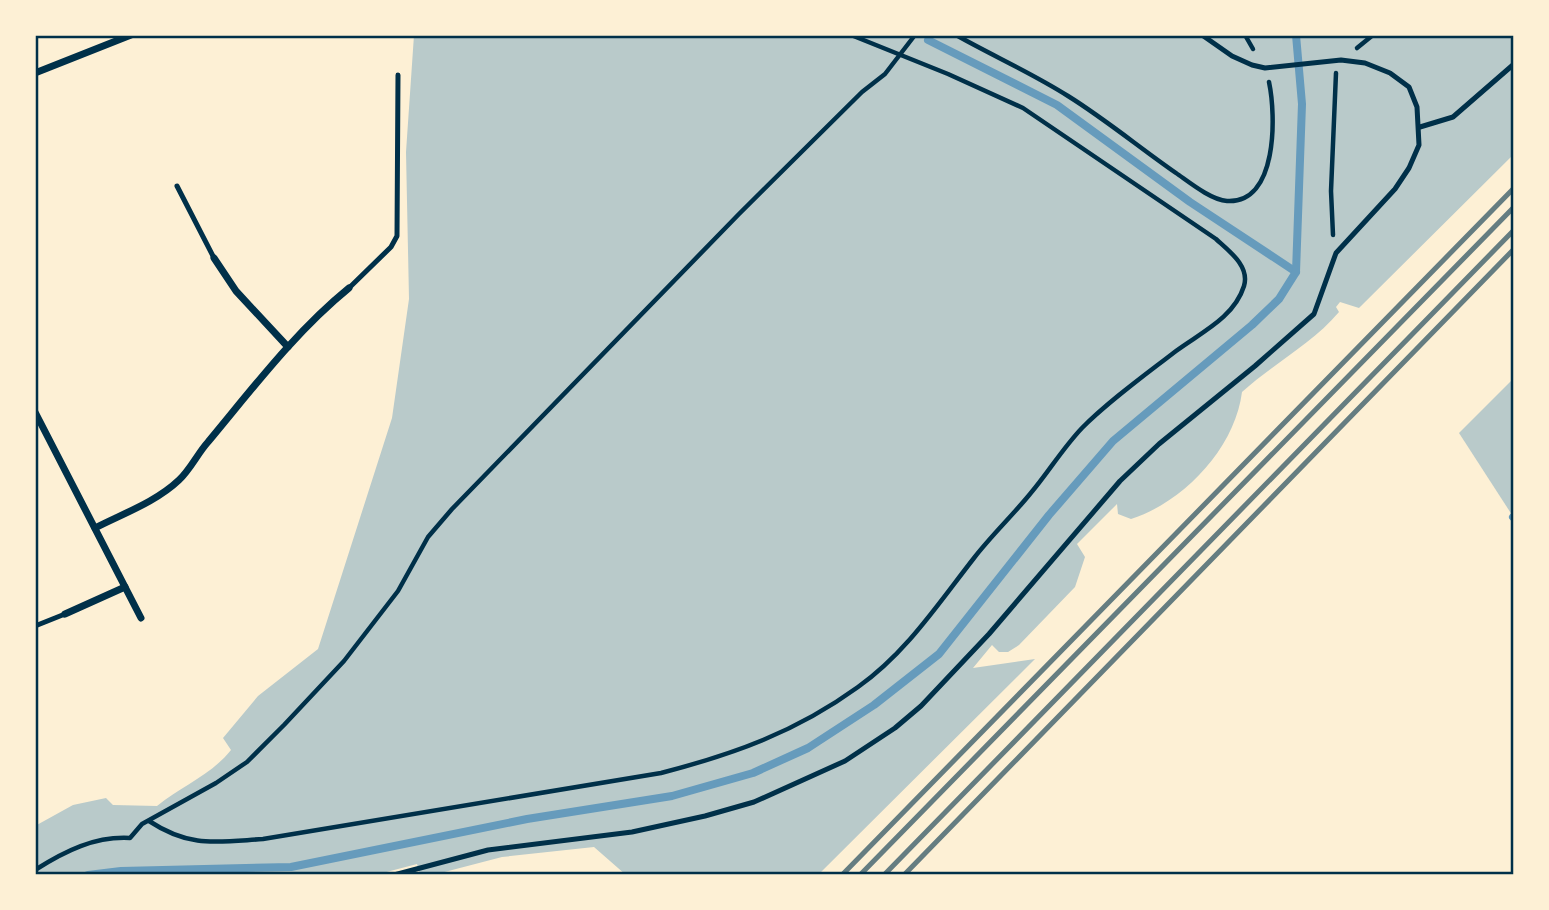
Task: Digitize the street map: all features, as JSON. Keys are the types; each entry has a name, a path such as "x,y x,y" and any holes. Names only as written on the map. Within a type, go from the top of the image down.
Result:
{"street":[{"path":"35,73 131,35"},
{"path":"214,258 236,291 288,347"},
{"path":"95,528 155,498 180,480 198,453 288,347 324,309 349,288"},
{"path":"35,412 141,618"},
{"path":"65,614 125,587"}],"lane":[{"path":"398,875 488,850 618,834 754,802 799,784 865,747 921,706 955,671 1120,481 1159,444 1314,314 1336,254 1402,179 1419,145 1420,127 1409,87 1390,72 1365,63 1336,60 1265,68 1232,57 1202,35"},
{"path":"1420,127 1453,117 1514,64"},
{"path":"349,288 391,247 397,236 398,75"},
{"path":"177,186 214,258"},
{"path":"35,626 65,614"}],"path":[{"path":"149,821 171,835 199,843 263,839 661,773 715,759 769,740 833,704 890,661 935,611 975,556 1083,428 1177,350 1219,321 1244,285 1244,272 1236,257 1216,239 1170,211 1023,108 851,35"},
{"path":"35,870 69,850 107,836 130,838 149,821 247,762 344,661 398,591 428,537 452,509 681,273 862,92 885,74 915,35"},
{"path":"956,35 1070,96 1191,183 1223,201 1238,201 1252,193 1261,183 1273,138 1274,112 1265,68"},
{"path":"1336,60 1331,191 1336,254"}],"shaded area":[{"path":"414,35 1514,35 1514,154 1359,308 1340,302 1336,307 1339,312 1328,323 1242,392 1229,433 1218,452 1188,486 1151,511 1131,519 1118,514 1117,504 1077,544 1085,557 1075,587 1019,645 1008,652 999,652 992,645 973,668 1035,659 818,875 626,875 594,847 502,857 433,875 420,875 417,864 375,875 35,875 35,826 73,805 106,798 113,805 157,806 223,759 231,750 223,738 258,696 318,649 392,418 409,299 406,152"},
{"path":"1514,378 1514,518 1459,433"}],"waterway":[{"path":"88,875 121,871 291,867 527,819 672,796 753,773 808,748 874,705 939,654 1049,515 1113,441 1252,325 1279,299 1296,272 1302,104 1296,35"},
{"path":"928,40 1057,105 1190,202 1296,272"}],"railway":[{"path":"842,875 1514,188"},
{"path":"860,875 1514,207"},
{"path":"884,875 1514,230"},
{"path":"904,875 1514,249"}]}
